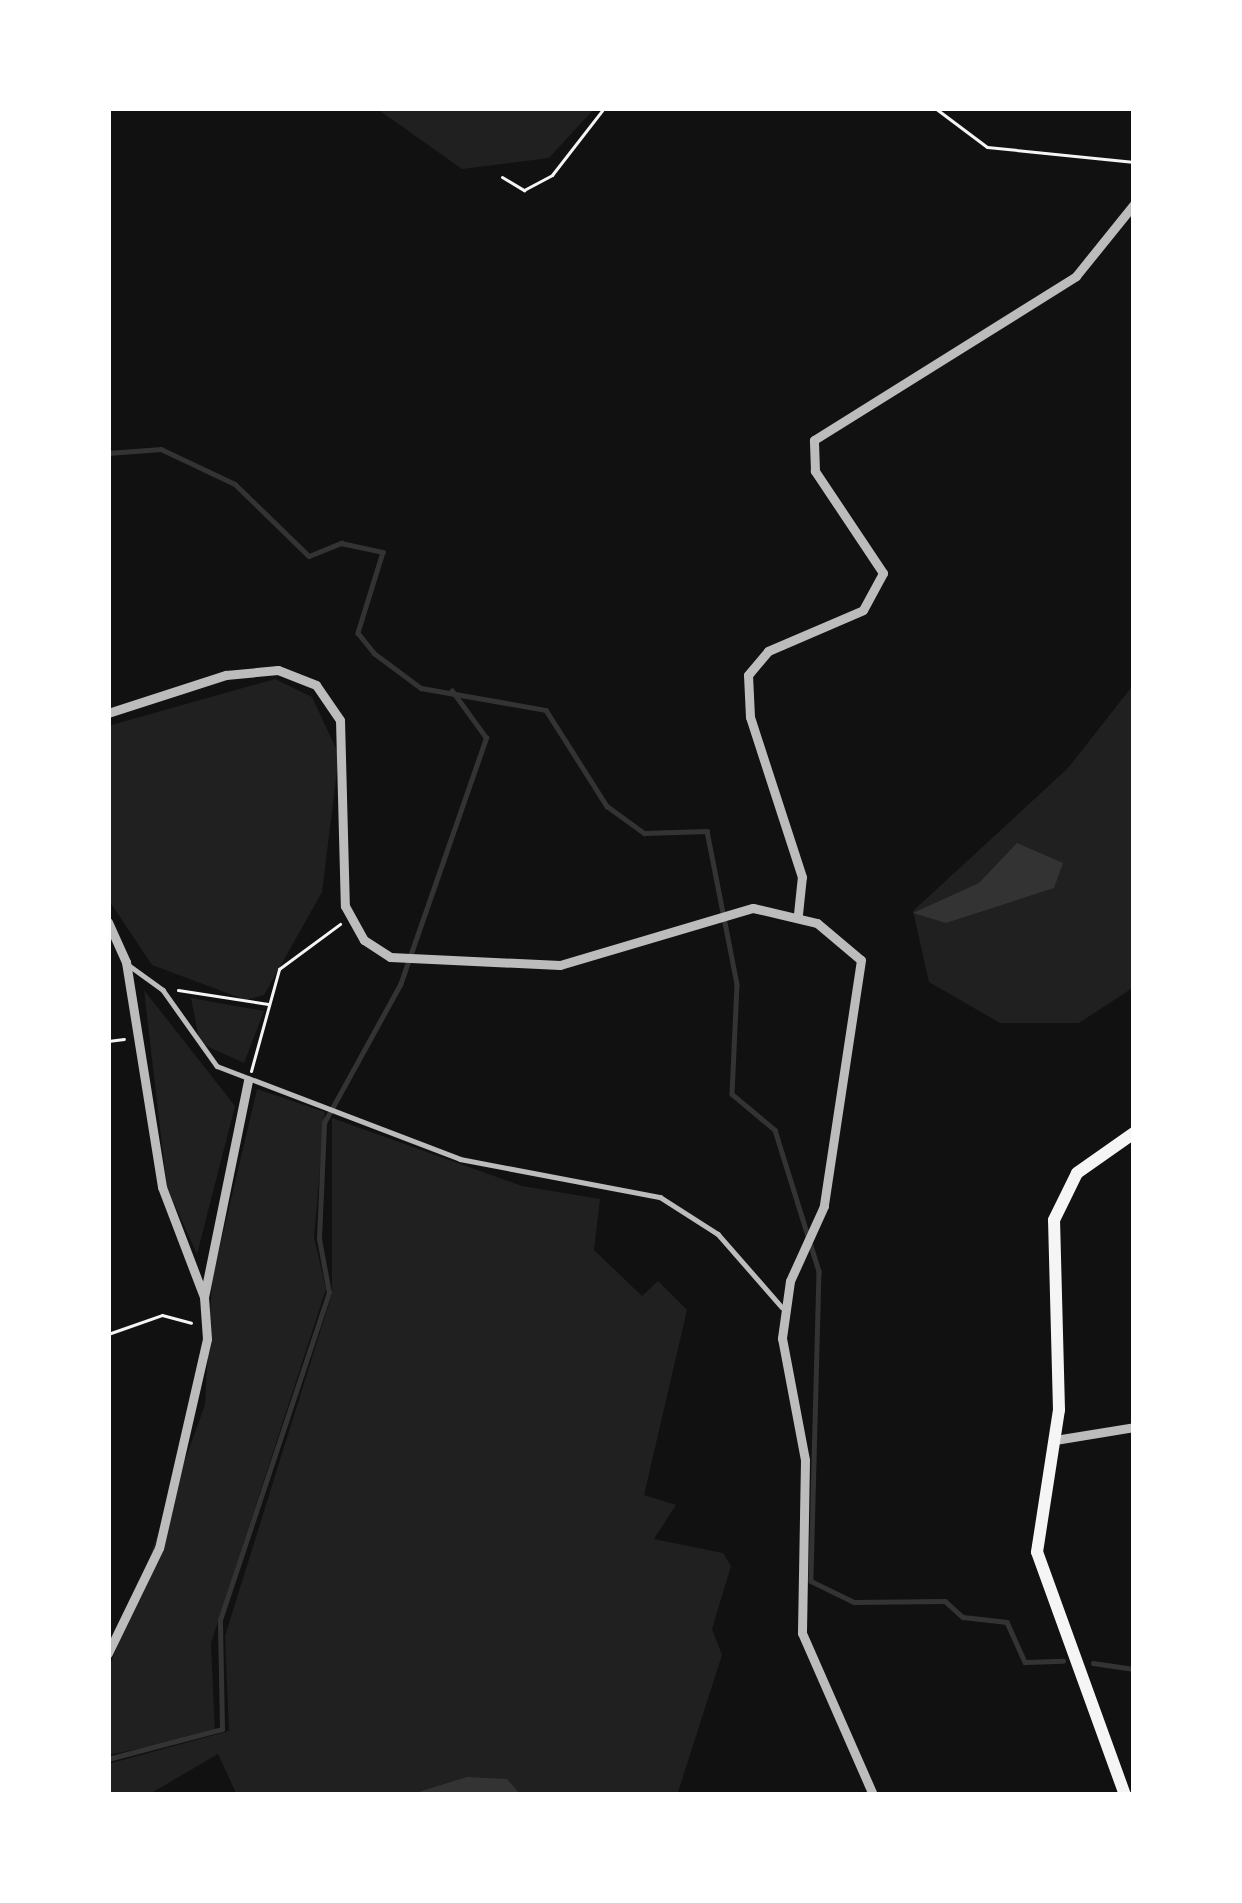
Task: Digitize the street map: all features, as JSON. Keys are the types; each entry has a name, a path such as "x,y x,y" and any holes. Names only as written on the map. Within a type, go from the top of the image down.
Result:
{"main road":[{"path":"1125,1795 1039,1567 1054,1439 1054,1220 1077,1174 1134,1133"}],"street":[{"path":"798,914 802,878 750,717 748,675 768,651 863,610 883,573 814,471 814,440 1076,276 1134,204"},
{"path":"108,713 226,675 278,670 316,685 340,720 353,920 390,957 514,970 705,916 798,914 865,970 831,1105 824,1206 782,1307 805,1460 802,1633 873,1795"},
{"path":"108,922 126,962 162,1187 203,1297 207,1339 159,1548 108,1653"},
{"path":"203,1297 248,1080"},
{"path":"1054,1439 1134,1427"}],"lane":[{"path":"126,962 164,991 196,1051 248,1080 518,1176 660,1197 718,1234 782,1307"}],"path":[{"path":"502,177 524,190 552,176 604,108"},
{"path":"935,108 987,147 1134,162"},
{"path":"248,1080 270,1003 301,944 353,920"},
{"path":"164,991 270,1003"},
{"path":"108,1041 137,1035"},
{"path":"108,1334 162,1315 207,1339"}],"shaded area":[{"path":"376,108 595,108 549,158 462,169"},
{"path":"275,679 312,697 339,755 322,892 264,995 246,1000 152,965 108,899 108,726"},
{"path":"1134,684 1134,987 1079,1023 1000,1023 929,982 913,911 1068,768"},
{"path":"1017,843 1063,863 1054,888 946,923 913,913 979,883"},
{"path":"144,990 235,1106 197,1254 167,1188"},
{"path":"191,998 264,1011 244,1063 200,1043"},
{"path":"257,1089 325,1112 314,1237 326,1289 211,1643 215,1733 108,1755 108,1671 205,1405 212,1280"},
{"path":"332,1118 522,1186 600,1199 594,1250 642,1296 658,1281 687,1310 644,1495 676,1505 654,1539 723,1553 731,1566 712,1629 722,1655 677,1795 237,1795 218,1754 148,1795 108,1795 108,1764 229,1731 225,1636 332,1294"},
{"path":"467,1777 507,1779 521,1795 409,1795"}],"waterway":[{"path":"108,453 161,449 235,484 309,556 341,543 383,552 358,633 374,653 421,688 546,710 607,806 644,833 707,831 737,984 732,1094 775,1130 819,1271 811,1581 854,1602 945,1601 963,1617 1007,1622 1025,1662 1063,1661"},
{"path":"108,1759 222,1729 220,1620 329,1293 319,1239 324,1123 400,985 486,738 452,691"},
{"path":"1093,1663 1134,1669"}]}
